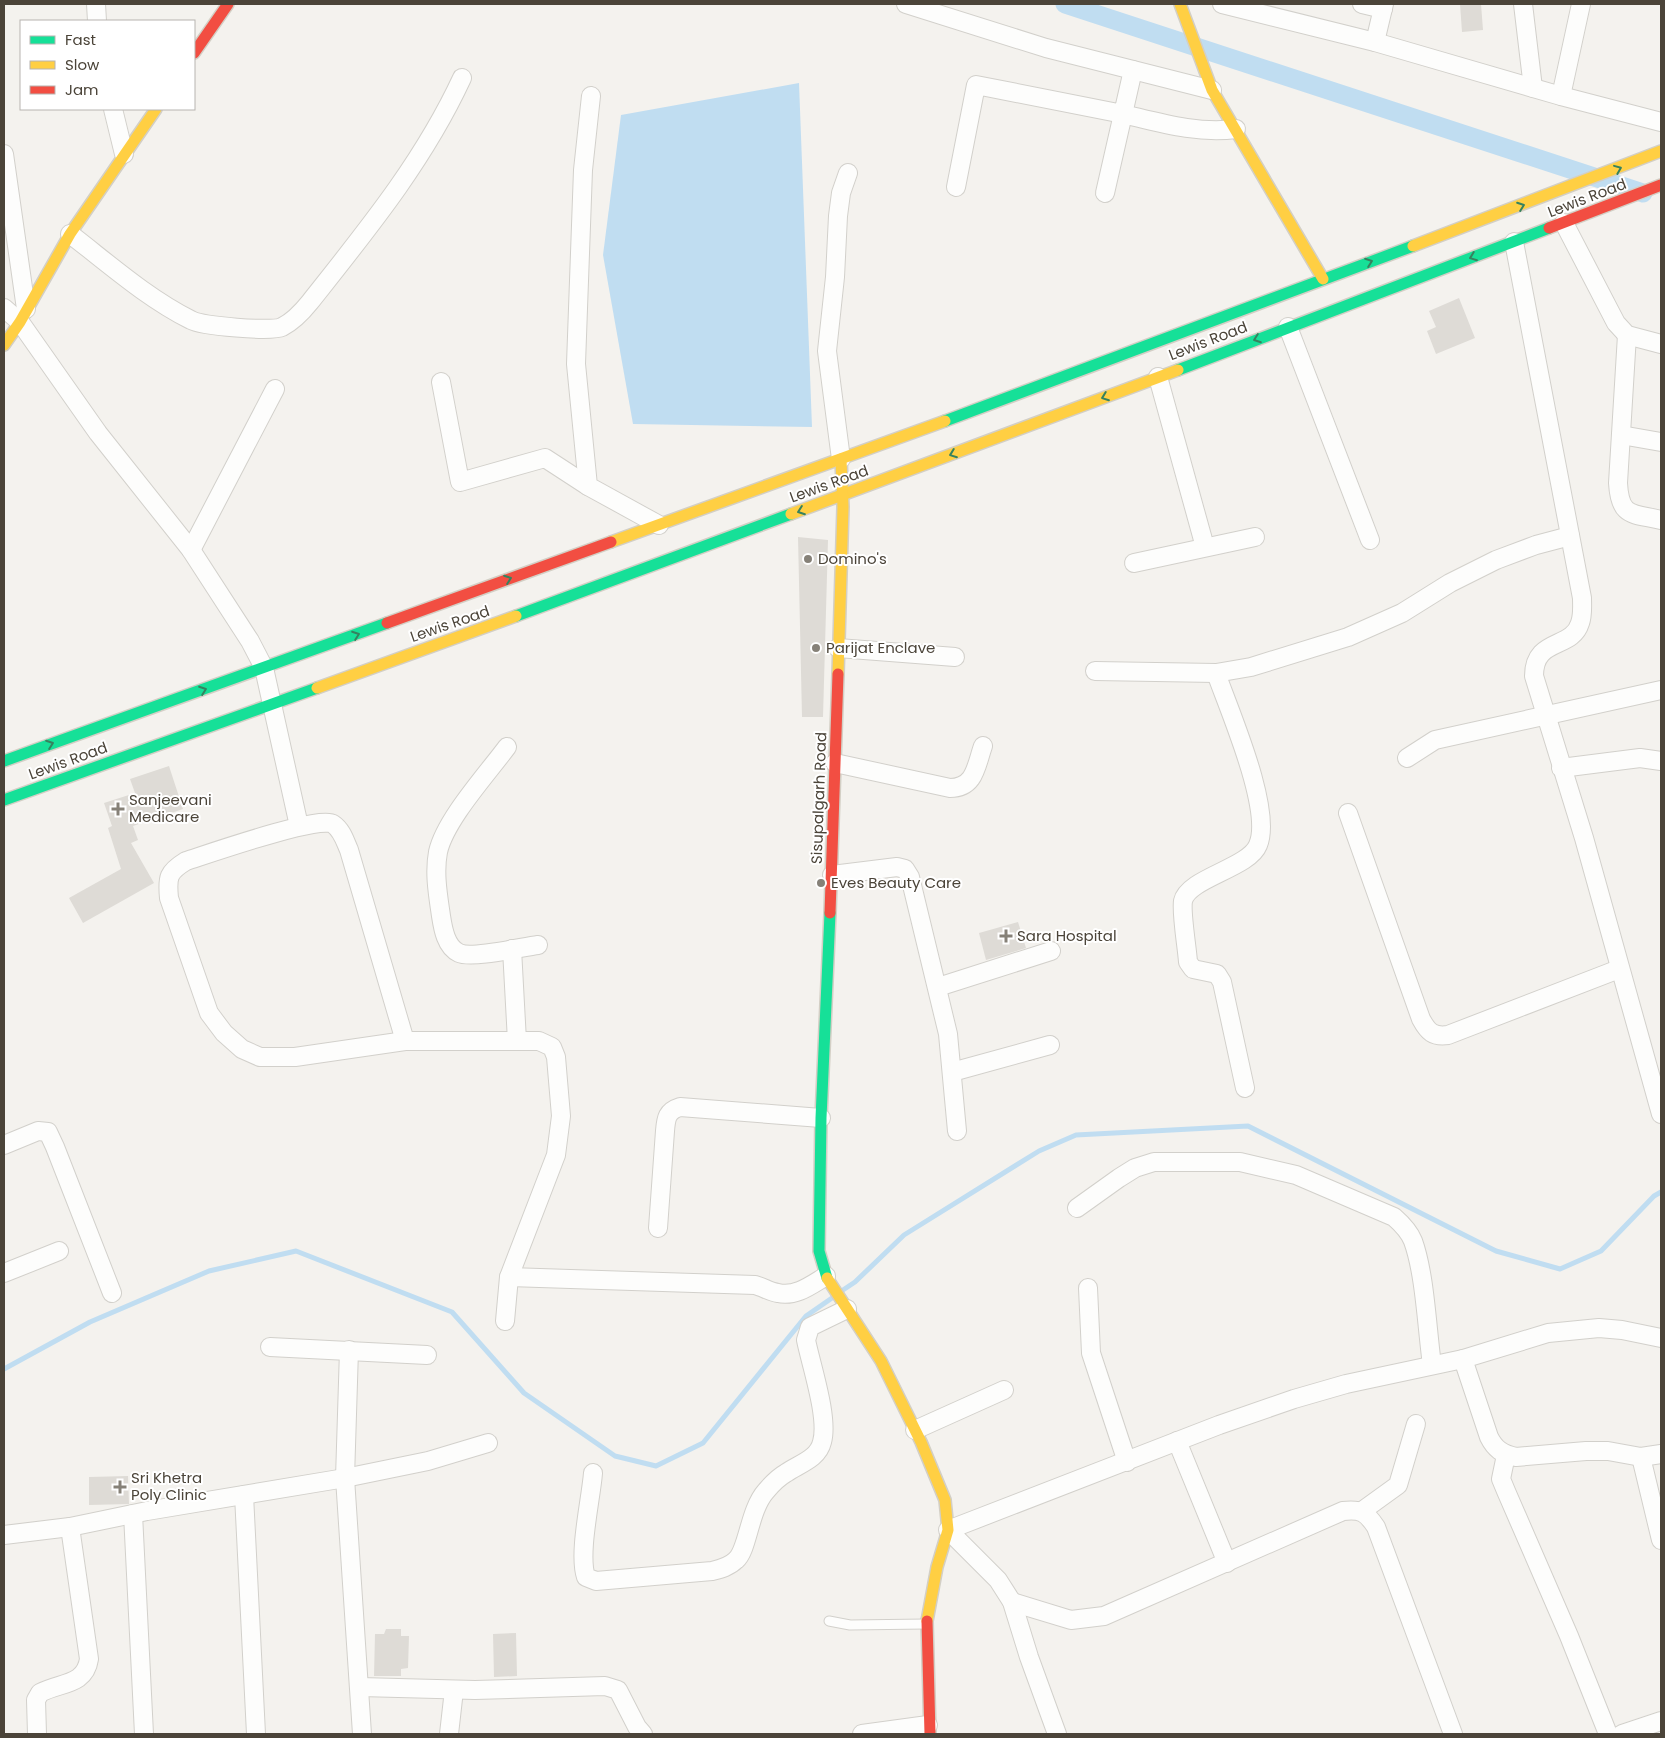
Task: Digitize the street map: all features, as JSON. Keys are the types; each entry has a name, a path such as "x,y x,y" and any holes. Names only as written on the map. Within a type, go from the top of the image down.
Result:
{"main road":[{"path":"195,52 228,4"},
{"path":"1180,4 1212,90 1323,279 1332,302"},
{"path":"4,345 23,316 70,234 155,110"},
{"name":"Lewis Road","path":"4,761 1163,341 1323,279 1574,186 1661,151"},
{"name":"Lewis Road","path":"4,800 540,608 1288,327 1332,302 1514,242 1661,185"},
{"name":"Sisupalgarh Road","path":"840,459 843,495 832,875 821,1118 819,1251 829,1280 881,1361 915,1430 946,1500 948,1530"},
{"path":"929,1730 926,1624 937,1567 948,1530"}],"street":[{"path":"96,4 97,20"},
{"path":"906,4 1046,48 1212,90"},
{"path":"1222,4 1375,42 1561,96 1661,122"},
{"path":"1362,4 1384,6 1375,42"},
{"path":"1523,4 1534,88"},
{"path":"1561,96 1581,4"},
{"path":"1105,192 1133,70"},
{"path":"70,234 138,287 193,322 261,330 280,328 297,317 310,302 398,190 442,120 462,78"},
{"path":"956,188 976,85 1180,127 1213,132 1236,129"},
{"path":"588,486 576,364 583,170 591,96"},
{"path":"112,110 124,154"},
{"path":"4,154 23,316 98,433 191,550 250,641 264,668 299,826"},
{"path":"840,459 827,351 835,277 838,216 841,194 848,173"},
{"path":"1564,223 1605,306 1616,323 1627,335 1661,344"},
{"path":"1514,242 1582,598 1580,624 1569,637 1538,654 1534,664 1534,676 1584,838 1661,1114"},
{"path":"4,308 23,316"},
{"path":"1288,327 1370,540"},
{"path":"1627,335 1619,501 1623,508 1630,513 1661,520"},
{"path":"1158,377 1205,547"},
{"path":"441,382 460,482 545,458 588,486 659,525"},
{"path":"191,550 275,389"},
{"path":"1621,436 1661,442"},
{"path":"1095,671 1216,673 1251,666 1348,637 1402,613 1450,583 1496,560 1536,545 1570,536"},
{"path":"1134,563 1255,537"},
{"path":"838,648 955,657"},
{"path":"1216,673 1250,772 1262,824 1258,847 1243,859 1189,889 1183,902 1188,962 1193,969 1217,974 1222,982 1245,1088"},
{"path":"1407,758 1435,740 1479,728 1545,716 1661,690"},
{"path":"835,763 950,788 960,788 973,778 983,746"},
{"path":"507,747 450,825 439,850 436,870 444,930 450,946 460,953 481,954 538,945"},
{"path":"1561,768 1640,758 1661,760"},
{"path":"1348,813 1421,1020 1428,1031 1437,1036 1448,1035 1619,969"},
{"path":"405,1041 341,831 332,823 322,821 299,826 186,861 173,869 167,881 169,898 209,1013 224,1033 242,1049 260,1058 294,1057 405,1041 539,1041 552,1047 556,1057 561,1116 556,1155 509,1277 505,1321"},
{"path":"832,875 897,867 905,869 913,887 948,1034 957,1131"},
{"path":"512,949 517,1041"},
{"path":"938,987 1051,951"},
{"path":"952,1072 1050,1045"},
{"path":"658,1228 666,1116 672,1110 680,1107 821,1118"},
{"path":"4,1145 38,1131 48,1132 56,1147 112,1293"},
{"path":"1077,1208 1127,1173 1154,1162 1240,1162 1296,1175 1394,1217 1405,1227 1413,1240 1418,1260 1432,1365"},
{"path":"4,1273 60,1251"},
{"path":"509,1277 755,1285 775,1293 787,1294 804,1290 829,1280"},
{"path":"1088,1288 1091,1353 1127,1462"},
{"path":"593,1473 584,1554 583,1569 586,1577 596,1581 712,1571 728,1566 742,1552 754,1509 765,1492 784,1473 817,1453 822,1441 824,1422 806,1340 807,1332 810,1327 845,1306"},
{"path":"1057,1734 1029,1657 1012,1602 998,1580 948,1530 1177,1441 1294,1399 1346,1384 1462,1360 1548,1334 1576,1330 1622,1330 1661,1338"},
{"path":"270,1347 427,1355"},
{"path":"349,1350 345,1478 362,1734"},
{"path":"1462,1360 1488,1437 1494,1448 1506,1455 1516,1457 1608,1451 1640,1457 1661,1454"},
{"path":"915,1430 1004,1390"},
{"path":"1362,1511 1398,1485 1416,1424"},
{"path":"1177,1441 1227,1563"},
{"path":"4,1535 70,1527 133,1514 345,1478 428,1461 488,1443"},
{"path":"1506,1455 1502,1478 1506,1491 1569,1636 1608,1734"},
{"path":"1640,1457 1661,1540"},
{"path":"244,1495 256,1734"},
{"path":"1012,1602 1071,1620 1104,1616 1343,1511 1367,1512 1376,1526 1453,1734"},
{"path":"133,1514 144,1734"},
{"path":"38,1734 36,1700 40,1693 77,1680 87,1670 89,1659 70,1527"},
{"path":"360,1687 454,1690 605,1686 618,1690 637,1727 643,1734"},
{"path":"449,1734 454,1690"},
{"path":"1622,1734 1661,1721"},
{"path":"862,1734 929,1730"}],"lane":[{"path":"829,1621 850,1625 926,1624"}],"water":[{"path":"799,83 812,427 633,424 603,255 621,115"}],"building":[{"path":"1460,4 1481,4 1483,30 1462,32"},
{"path":"1459,298 1475,338 1436,354 1427,331 1436,327 1429,311"},
{"name":"Parijat Enclave","path":"798,537 828,540 823,717 802,717"},
{"path":"169,766 183,809 133,826 138,840 131,843 154,883 83,923 69,898 121,869 108,828 112,826 104,803 135,793 130,779"},
{"path":"1018,922 1026,948 986,960 979,933"},
{"path":"128,1476 129,1504 89,1505 89,1477"},
{"path":"386,1629 401,1629 401,1636 409,1636 408,1668 401,1669 401,1676 374,1676 375,1634 384,1634"},
{"path":"516,1633 517,1676 494,1677 493,1634"}],"waterway":[{"path":"1065,4 1643,193"},
{"path":"843,1290 855,1282 904,1235 1039,1151 1076,1135 1248,1126 1496,1251 1560,1269 1601,1251 1654,1196 1661,1192"},
{"path":"4,1369 90,1322 209,1271 296,1251 452,1312 524,1393 615,1456 656,1466 703,1443 806,1316 832,1298"}],"traffic: fast":[{"path":"1178,370 1549,228"},
{"path":"945,421 1413,246"},
{"path":"516,616 791,514"},
{"path":"4,761 387,623"},
{"path":"4,800 317,688"},
{"path":"827,1278 819,1251 821,1118 830,913"}],"traffic: slow":[{"path":"1180,4 1212,90 1323,279"},
{"path":"4,345 20,322 70,234 155,110"},
{"path":"1413,246 1661,151"},
{"path":"791,514 1178,370"},
{"path":"611,542 945,421"},
{"path":"838,674 843,507 841,459"},
{"path":"317,688 516,616"},
{"path":"827,1278 881,1361 921,1442 945,1500 948,1530 937,1567 927,1621"}],"traffic: jam":[{"path":"195,52 228,4"},
{"path":"1549,228 1661,185"},
{"path":"387,623 611,542"},
{"path":"830,913 838,674"},
{"path":"927,1621 930,1734"}],"place":[{"name":"Domino's","path":"808,559"},
{"name":"Parijat Enclave","path":"816,648"},
{"name":"Sanjeevani Medicare","path":"118,809"},
{"name":"Eves Beauty Care","path":"821,883"},
{"name":"Sara Hospital","path":"1006,936"},
{"name":"Sri Khetra Poly Clinic","path":"120,1487"}]}
